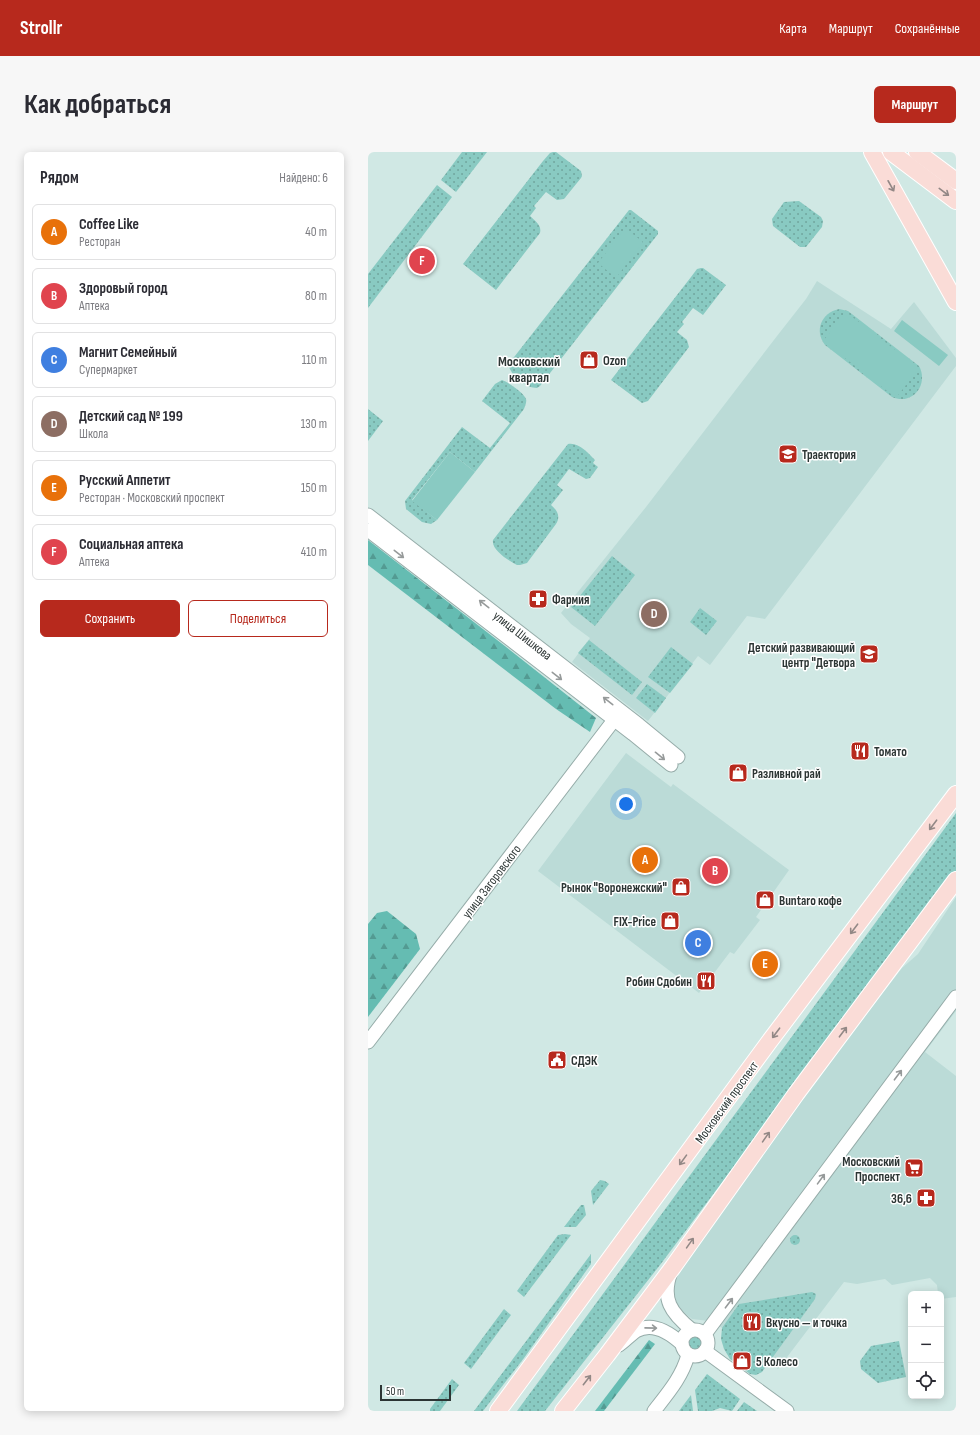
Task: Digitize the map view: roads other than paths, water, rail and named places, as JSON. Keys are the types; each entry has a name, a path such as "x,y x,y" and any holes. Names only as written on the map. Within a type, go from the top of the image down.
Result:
{"main road":[{"path":"872,152 956,302"},
{"path":"891,152 956,201"},
{"path":"917,152 956,181"},
{"name":"Московский проспект","path":"498,1411 769,1042 956,794"},
{"path":"563,1411 673,1267 796,1094 956,880"}],"street":[{"name":"улица Шишкова","path":"368,515 639,725 674,761 614,720 368,530"},
{"name":"улица Загоровского","path":"368,1042 614,720"},
{"path":"705,1334 956,997"},
{"path":"673,1267 666,1288 668,1303 678,1318 692,1330"},
{"path":"607,1355 636,1331 646,1328 653,1328 665,1331 671,1335 685,1350 696,1356 700,1356 706,1351 708,1341 705,1334 698,1330 692,1330 683,1337 685,1350 685,1368 654,1411"},
{"path":"706,1351 787,1411"}],"place":[{"name":"Социальная аптека","path":"422,261"},
{"name":"Ozon","path":"589,360"},
{"name":"Траектория","path":"788,454"},
{"name":"Фармия","path":"538,599"},
{"name":"Детский сад № 199","path":"654,614"},
{"name":"Детский развивающий центр \"Детвора","path":"869,654"},
{"name":"Томато","path":"860,751"},
{"name":"Разливной рай","path":"738,773"},
{"name":"Coffee Like","path":"645,860"},
{"name":"Здоровый город","path":"715,871"},
{"name":"Рынок \"Воронежский\"","path":"681,887"},
{"name":"Buntaro кофе","path":"765,900"},
{"name":"FIX-Price","path":"670,921"},
{"name":"Магнит Семейный","path":"698,943"},
{"name":"Русский Аппетит","path":"765,964"},
{"name":"Робин Сдобин","path":"706,981"},
{"name":"СДЭК","path":"557,1060"},
{"name":"Московский Проспект","path":"914,1168"},
{"name":"36,6","path":"926,1198"},
{"name":"Вкусно — и точка","path":"752,1322"},
{"name":"5 Колесо","path":"742,1361"}],"district":[{"name":"Московский квартал","path":"529,370"}]}
